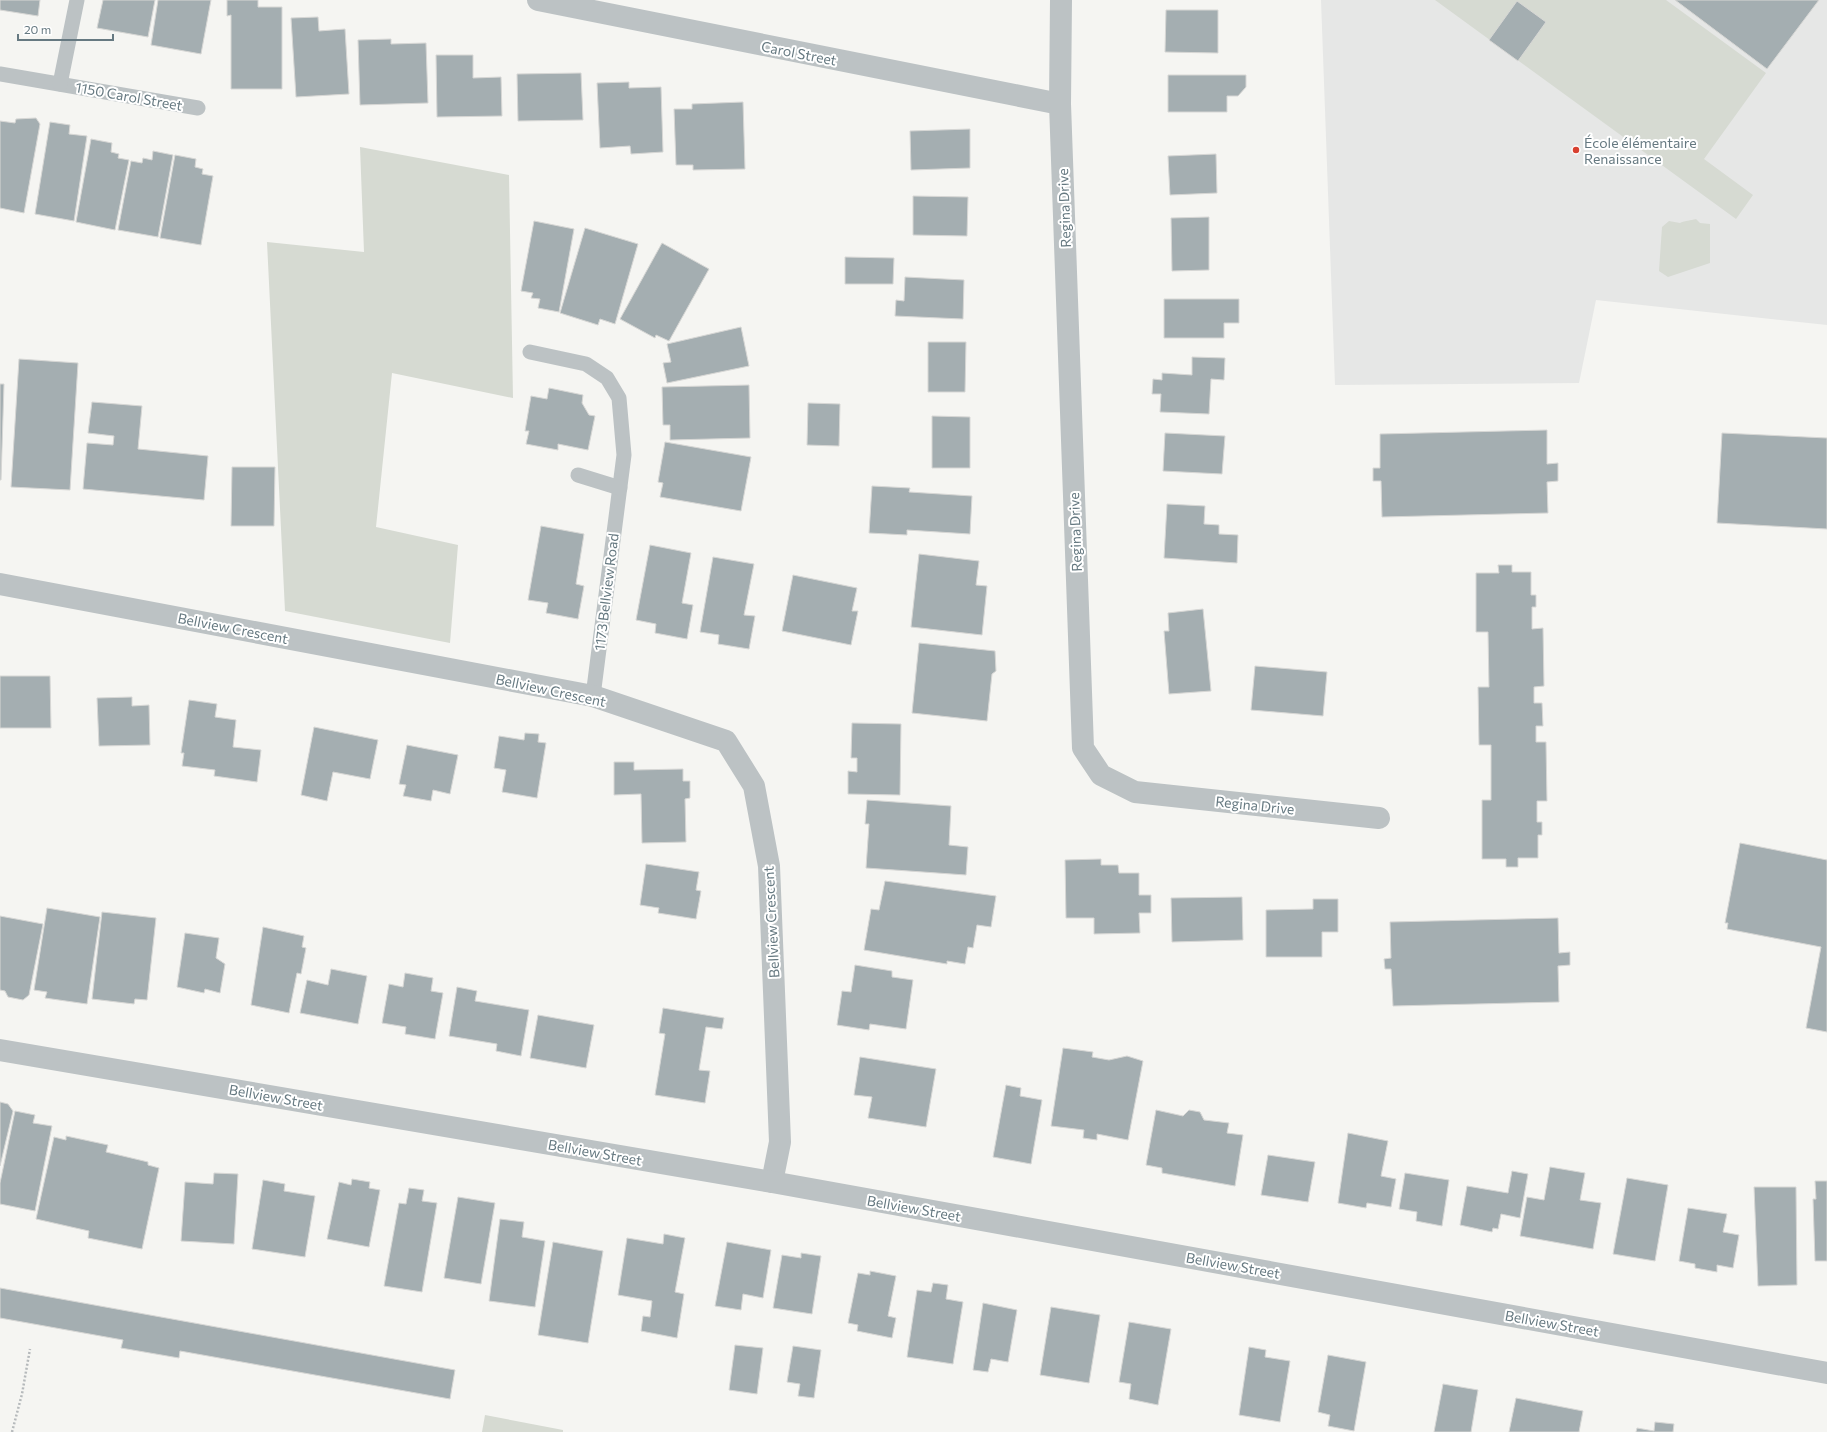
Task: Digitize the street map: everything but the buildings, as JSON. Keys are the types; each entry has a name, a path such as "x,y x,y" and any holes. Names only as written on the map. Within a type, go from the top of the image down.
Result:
{"street":[{"name":"Carol Street","path":"538,0 578,5 1060,104"},
{"name":"Regina Drive","path":"1061,0 1060,104 1083,748 1101,775 1135,792 1379,818"},
{"name":"Bellview Crescent","path":"0,584 593,696 726,741 754,786 769,866 780,1142 772,1182"},
{"name":"Bellview Street","path":"0,1050 772,1182 1827,1373"}],"lane":[{"name":"1150 Carol Street","path":"60,84 77,0"},
{"name":"1150 Carol Street","path":"0,74 198,108"},
{"name":"1173 Bellview Road","path":"530,352 586,364 607,378 619,398 624,455 593,696"},
{"path":"578,475 620,488"}],"path":[{"path":"12,1432 22,1394 30,1349"}],"shaded area":[{"name":"École élémentaire Renaissance","path":"1321,0 1827,0 1827,325 1596,300 1579,383 1335,385"},
{"path":"1435,0 1666,0 1766,73 1704,159 1753,195 1736,219"},
{"path":"360,147 509,175 513,398 392,373 376,527 458,545 450,643 285,611 267,242 364,252"},
{"path":"1696,219 1700,223 1710,224 1710,263 1668,277 1659,271 1662,227 1669,221 1680,223"},
{"path":"485,1415 563,1430 563,1432 482,1432"}],"place":[{"name":"École élémentaire Renaissance","path":"1576,150"}]}
